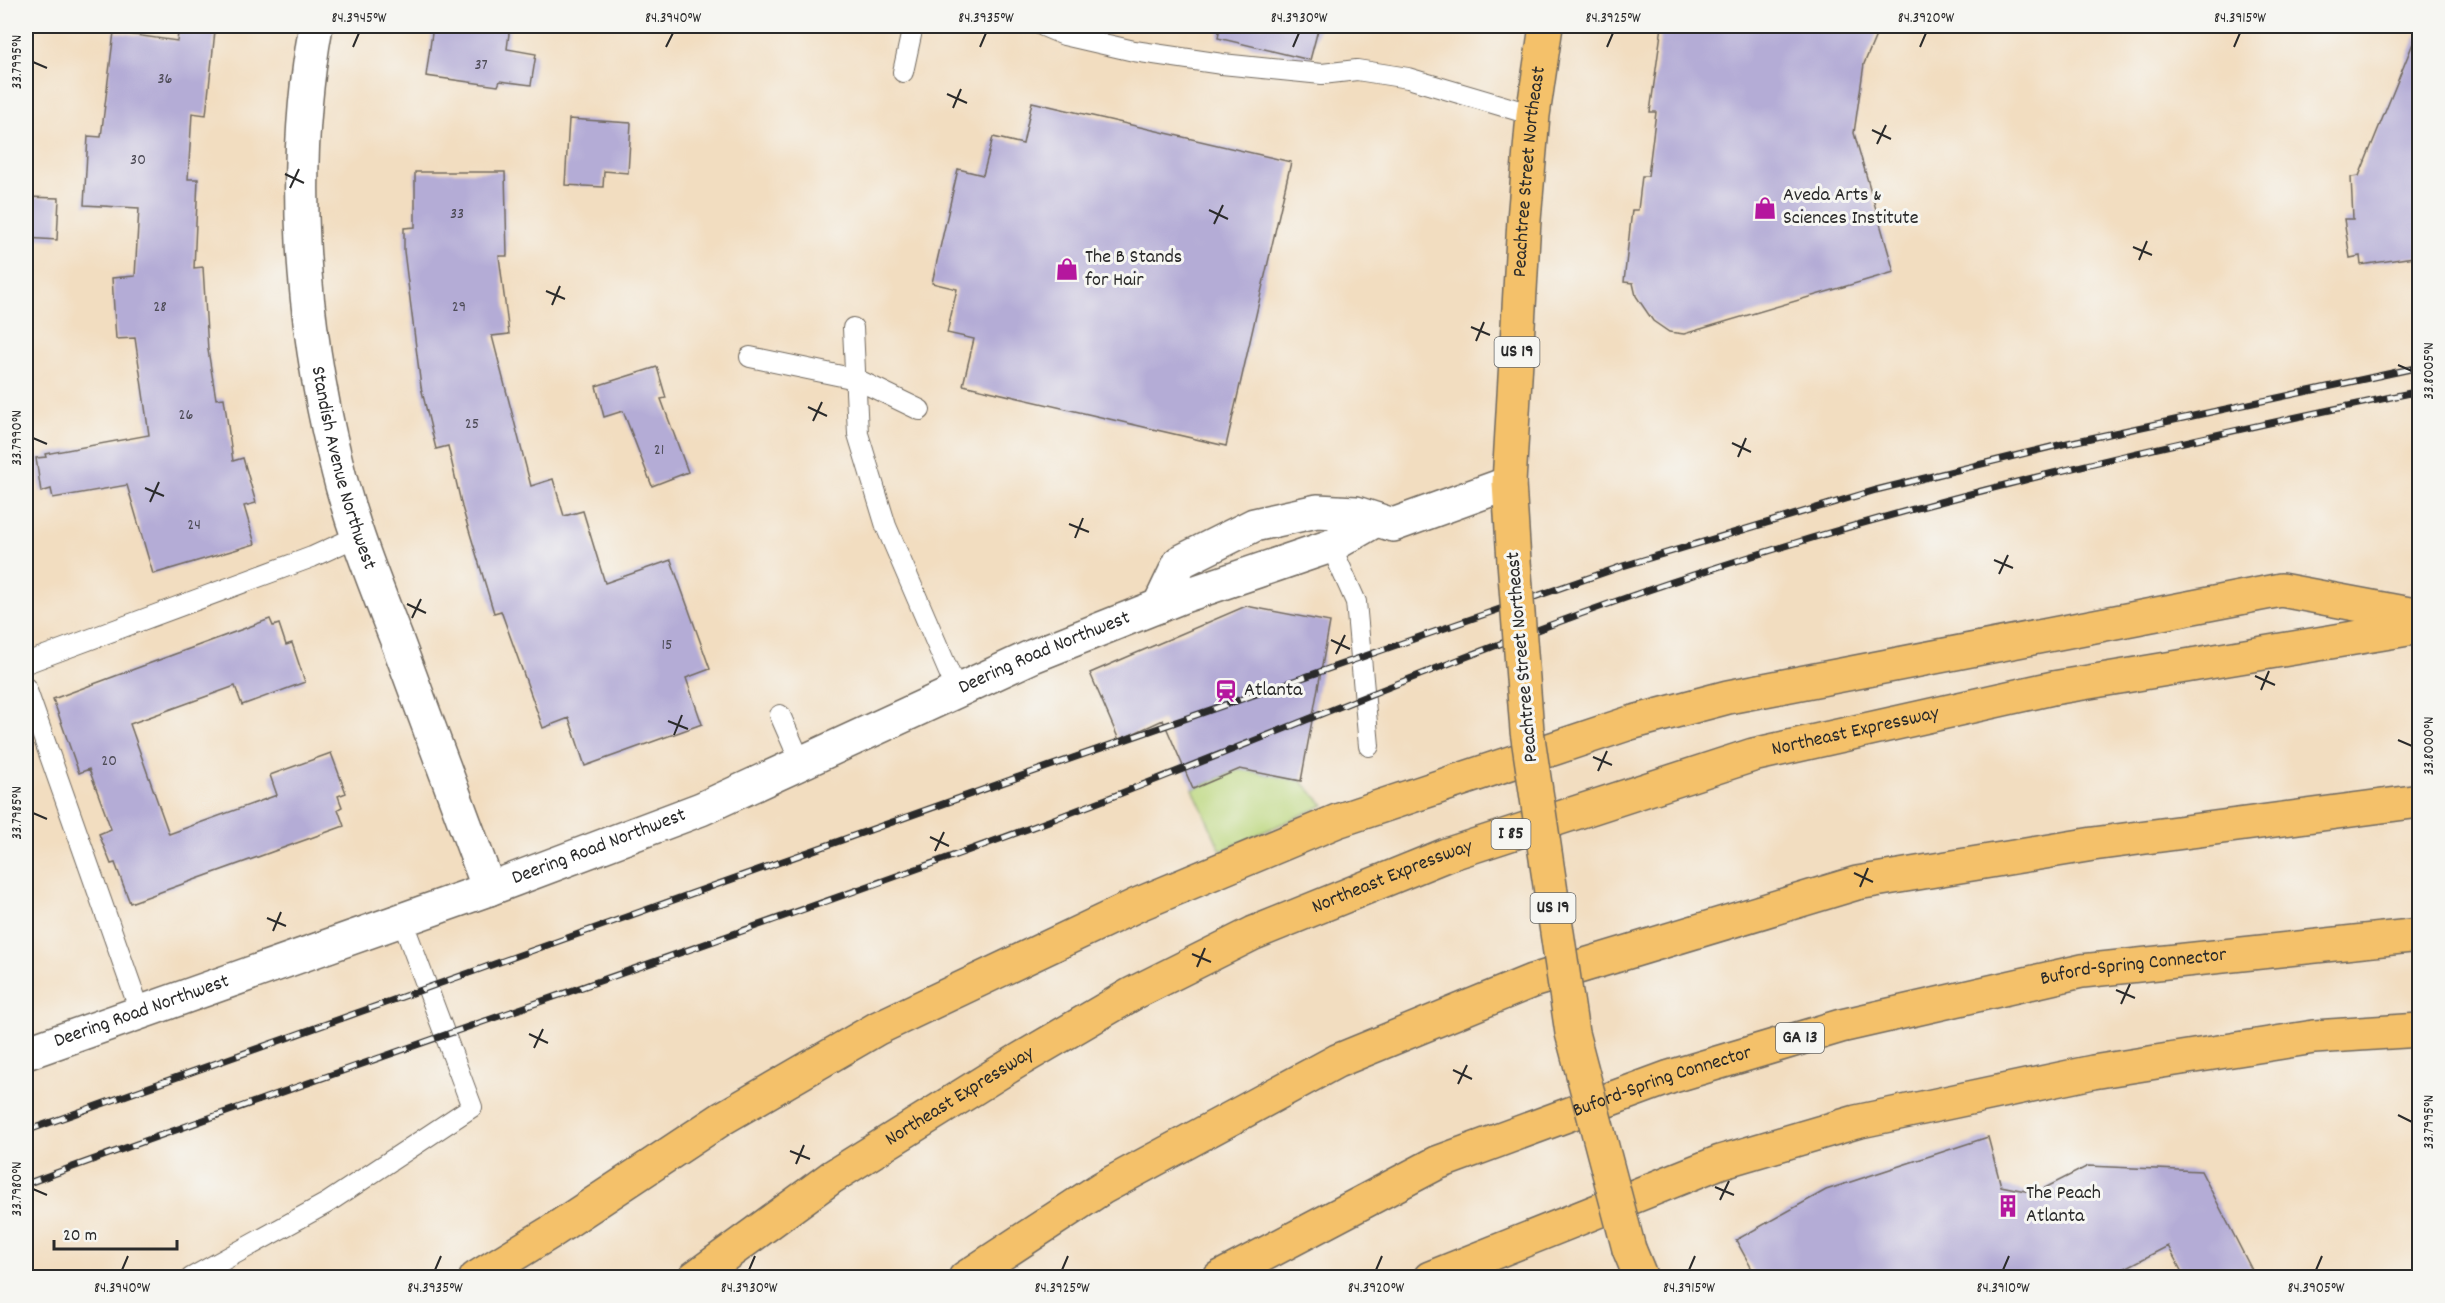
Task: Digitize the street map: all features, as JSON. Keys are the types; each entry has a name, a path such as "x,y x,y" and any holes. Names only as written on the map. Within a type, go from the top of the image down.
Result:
{"main road":[{"name":"Peachtree Street Northeast","path":"1546,26 1533,115 1524,220 1509,483 1514,561 1527,731 1572,1033 1635,1263"},
{"path":"476,1278 551,1232 723,1118 878,1028 1139,904 1336,821 1630,723 1728,697 2281,590 2420,616"},
{"name":"Northeast Expressway","path":"694,1278 832,1177 1016,1062 1132,994 1254,933 1446,855 1753,755 2053,688 2420,627"},
{"path":"965,1278 1102,1188 1337,1060 1532,981 1857,883 2093,844 2420,801"},
{"name":"Buford-Spring Connector","path":"1219,1278 1437,1164 1670,1077 1841,1026 2082,971 2420,935"},
{"path":"1430,1278 1720,1162 1856,1122 2105,1070 2314,1037 2420,1030"}],"street":[{"name":"Standish Avenue Northwest","path":"316,26 310,59 301,168 308,314 335,458 358,536 489,889"},
{"path":"1159,606 1179,562 1254,525 1317,511 1356,513 1393,525 1509,483"},
{"name":"Deering Road Northwest","path":"26,1053 489,889 700,809 1033,656 1159,606 1330,546 1376,520"}],"lane":[{"path":"903,72 913,26"},
{"path":"1043,26 1064,36 1134,51 1222,64 1322,74 1357,70 1408,78 1533,115"},
{"path":"853,328 858,434 886,526 957,691"},
{"path":"750,357 856,379 920,410"},
{"path":"26,663 301,561 358,536"},
{"path":"1330,546 1356,602 1369,746"},
{"path":"26,688 141,1014"},
{"path":"780,715 801,763"},
{"path":"190,1278 327,1203 472,1107 402,920"}],"green space":[{"path":"1240,769 1301,781 1324,805 1221,851 1193,789"}],"building":[{"path":"179,26 215,31 206,115 192,113 188,179 198,179 194,268 203,267 208,350 216,399 224,398 233,461 243,458 256,503 244,506 255,544 153,574 127,485 53,498 51,489 41,492 36,458 46,457 45,454 149,435 135,338 116,339 112,278 135,276 139,208 84,205 88,136 101,137 114,32 177,41"},
{"path":"433,26 510,26 507,49 536,54 531,85 500,81 498,86 426,76"},
{"path":"1220,26 1319,26 1310,60 1218,38"},
{"path":"1662,26 1880,26 1864,64 1854,133 1894,272 1684,334 1669,332 1653,321 1636,296 1633,283 1624,282 1632,210 1638,210 1642,176 1648,176 1656,112 1650,112"},
{"path":"2418,31 2420,256 2361,265 2360,256 2350,258 2344,219 2353,219 2351,177 2359,176"},
{"path":"1032,102 1291,162 1226,446 963,385 974,339 947,333 957,289 932,283 958,169 983,175 993,137 1023,144"},
{"path":"569,119 631,123 628,173 604,171 603,187 565,185"},
{"path":"415,172 505,172 507,256 499,256 509,334 492,336 531,486 553,479 564,516 583,511 605,583 671,560 710,669 686,678 702,724 585,766 569,718 543,728 501,611 494,613 462,507 448,446 436,449 421,387 404,251 404,228 415,227"},
{"path":"26,197 59,198 57,240 26,238"},
{"path":"657,367 666,398 661,399 688,472 652,486 623,411 604,417 596,386"},
{"path":"1246,606 1330,622 1301,781 1240,769 1193,789 1163,720 1119,740 1090,673"},
{"path":"270,619 273,626 279,624 286,645 292,643 305,682 242,705 235,686 130,724 169,834 277,795 270,775 331,753 346,793 338,796 342,807 338,809 344,826 130,903 115,863 111,864 99,834 111,829 89,769 79,773 53,699"},
{"name":"The Peach Atlanta","path":"1988,1137 2001,1186 2035,1193 2088,1166 2201,1171 2256,1278 2185,1278 2168,1246 2106,1278 1757,1278 1736,1240 1826,1190"}],"railway":[{"path":"26,1131 1027,774 1623,566 1876,490 2063,444 2420,367"},
{"path":"26,1184 1030,828 1558,622 1730,563 1828,533 2024,480 2122,456 2420,391"}],"place":[{"name":"Aveda Arts & Sciences Institute","path":"1765,208"},
{"name":"The B Stands for Hair","path":"1067,269"},
{"name":"Atlanta","path":"1226,691"},
{"name":"The Peach Atlanta","path":"2008,1206"}]}
